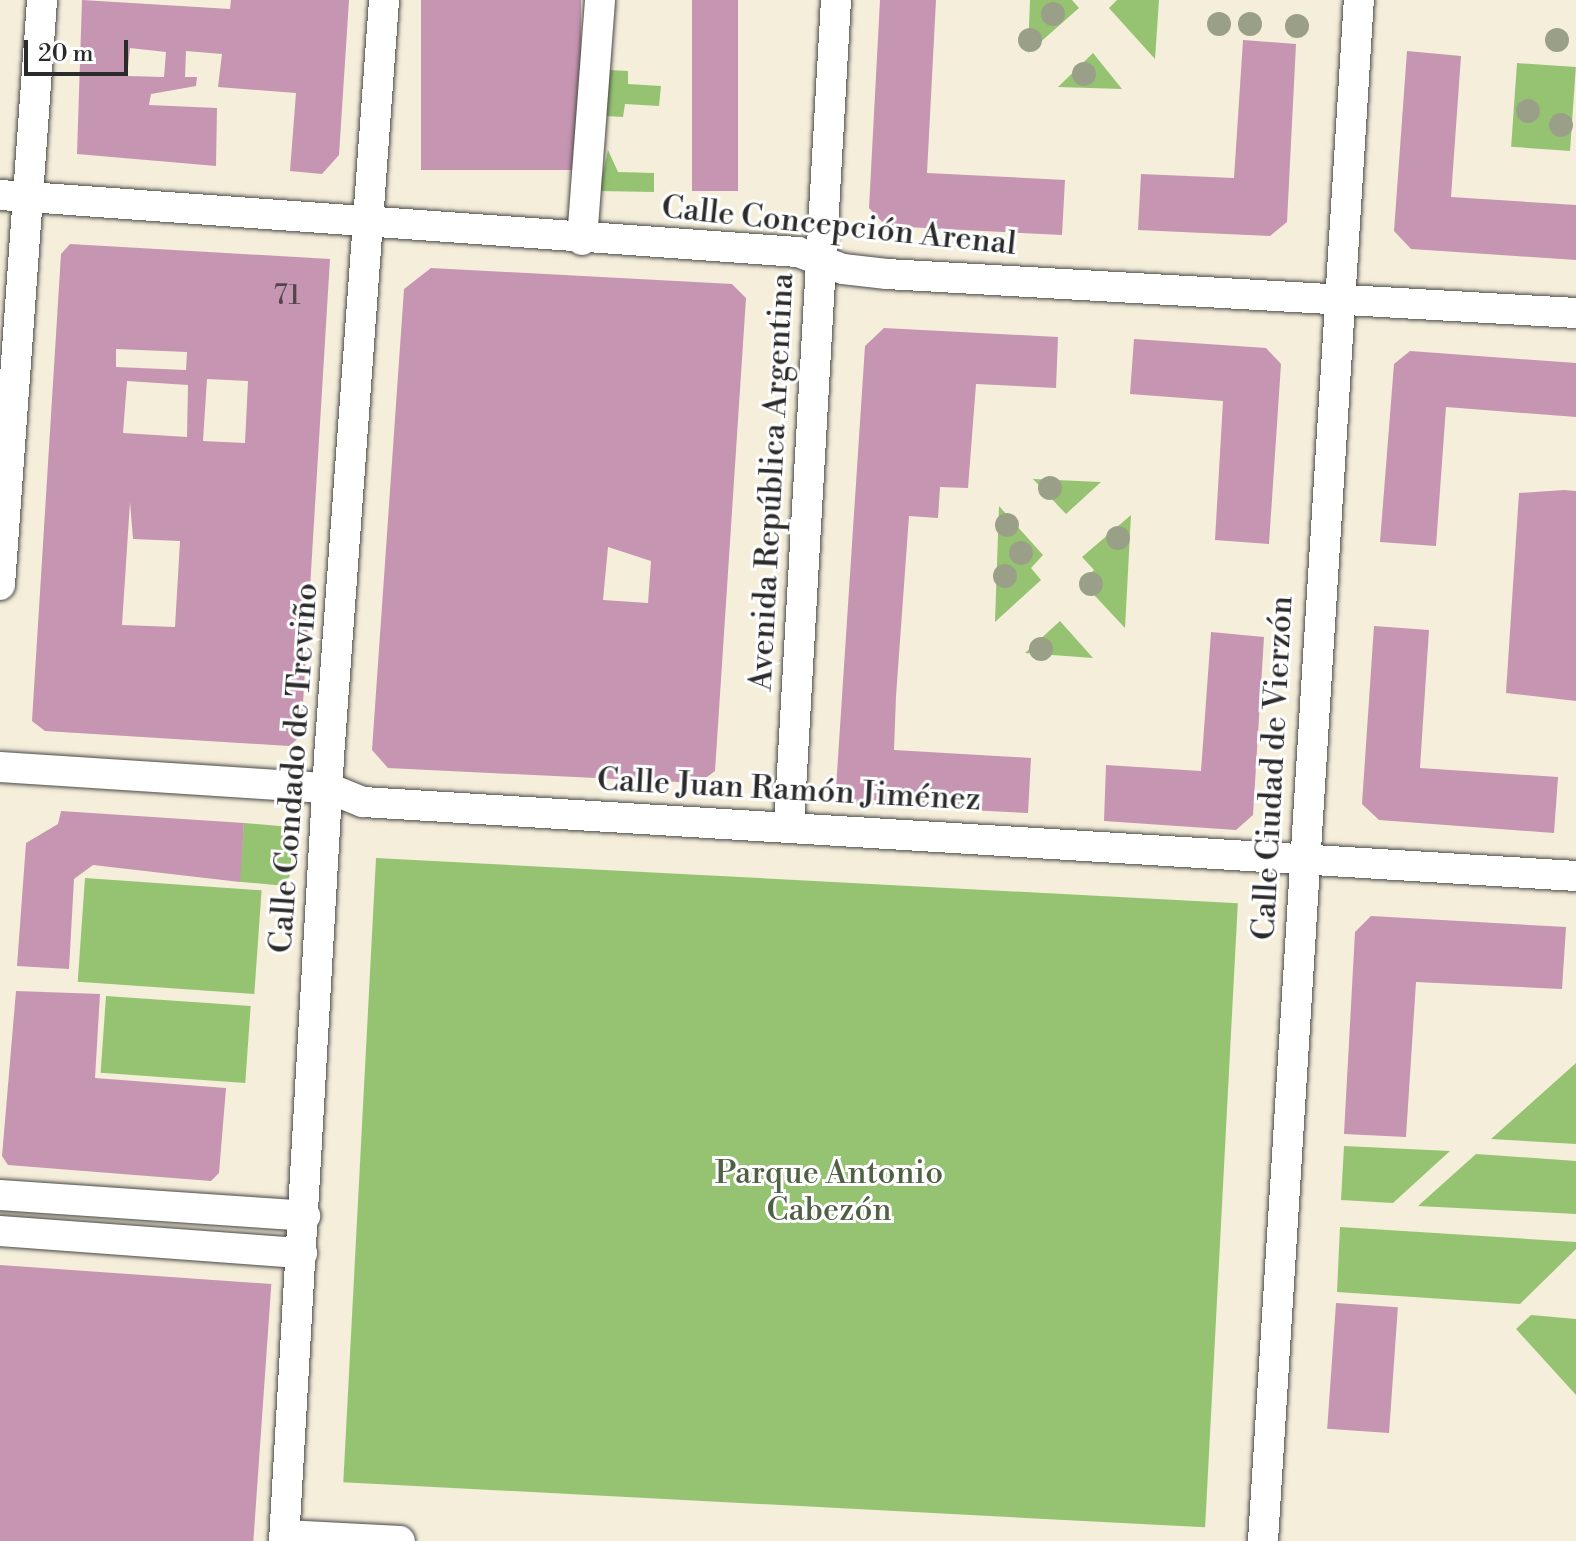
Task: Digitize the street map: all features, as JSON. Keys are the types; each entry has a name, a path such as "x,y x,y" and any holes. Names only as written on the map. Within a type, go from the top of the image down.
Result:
{"street":[{"path":"0,585 42,0"},
{"name":"Calle Condado de Treviño","path":"284,1538 328,788 384,0"},
{"path":"582,240 600,0"},
{"name":"Avenida República Argentina","path":"789,825 836,0"},
{"name":"Calle Ciudad de Vierzón","path":"1263,1541 1359,0"},
{"name":"Calle Concepción Arenal","path":"0,195 820,259 873,273 1576,313"},
{"name":"Calle Juan Ramón Jiménez","path":"0,767 328,788 363,802 789,825 1576,876"},
{"path":"0,1195 305,1216"},
{"path":"0,1231 302,1253"},
{"path":"284,1538 400,1541"}],"green space":[{"path":"1030,0 1072,0 1079,8 1028,53"},
{"path":"1117,0 1159,0 1155,59 1109,8"},
{"path":"1093,53 1122,89 1058,87"},
{"path":"1517,63 1576,67 1570,151 1511,147"},
{"path":"609,70 628,71 628,84 661,86 659,106 625,104 623,117 606,116"},
{"path":"608,150 618,172 654,173 654,192 599,191"},
{"path":"1033,479 1101,482 1066,514"},
{"path":"999,506 1043,555 1031,568 1041,580 995,622"},
{"path":"1131,515 1125,628 1082,582 1094,570 1082,557"},
{"path":"1060,621 1093,658 1025,653"},
{"path":"244,823 294,827 289,886 239,882"},
{"name":"Parque Antonio Cabezón","path":"376,858 1238,903 1205,1527 343,1482"},
{"path":"85,878 262,890 254,994 78,982"},
{"path":"106,996 251,1006 245,1083 101,1073"},
{"path":"1576,1063 1576,1144 1491,1139"},
{"path":"1344,1146 1450,1151 1393,1203 1341,1200"},
{"path":"1476,1154 1576,1161 1576,1214 1418,1206"},
{"path":"1340,1227 1576,1242 1576,1249 1520,1304 1337,1292"},
{"path":"1531,1315 1576,1319 1576,1395 1516,1329"}],"building":[{"path":"82,0 230,9 231,0 349,0 339,155 322,174 290,171 296,93 218,87 222,54 186,51 185,77 197,77 196,86 151,94 149,105 217,108 216,166 77,154","holes":["130,48 166,52 164,77 127,76"]},
{"path":"421,0 581,0 581,170 421,170"},
{"path":"692,0 738,0 738,191 692,191"},
{"path":"880,0 936,0 927,173 1065,180 1062,235 886,226 869,208"},
{"path":"1243,40 1296,44 1287,222 1270,236 1138,230 1141,174 1234,178"},
{"path":"1407,51 1461,56 1451,197 1576,205 1576,260 1411,249 1394,231"},
{"path":"70,244 330,259 301,736 289,746 45,731 32,721 61,254","holes":["116,349 187,352 186,370 116,367","207,379 248,381 245,443 203,441","127,381 188,385 187,437 123,433","130,502 133,539 180,541 175,627 122,625"]},
{"path":"431,268 732,284 746,298 715,771 699,783 388,768 372,750 404,289","holes":["608,547 651,561 648,603 603,600"]},
{"path":"884,328 1058,337 1056,388 976,384 968,488 940,487 938,518 909,516 896,696 894,750 1031,758 1028,813 851,804 836,788 865,346"},
{"path":"1134,339 1266,348 1281,364 1269,544 1215,540 1223,401 1130,394"},
{"path":"1410,351 1576,363 1576,417 1446,407 1436,546 1380,542 1394,364"},
{"path":"1576,491 1576,701 1506,693 1519,493"},
{"path":"1374,626 1429,630 1420,768 1558,777 1554,833 1379,820 1362,804"},
{"path":"1211,632 1264,637 1253,815 1236,830 1104,821 1106,765 1201,771"},
{"path":"61,811 244,823 240,882 93,865 74,879 69,969 17,966 26,843 58,824"},
{"path":"1371,916 1566,927 1562,989 1416,982 1406,1137 1344,1134 1355,932"},
{"path":"16,991 100,994 95,1078 226,1088 219,1173 211,1181 8,1165 2,1156"},
{"path":"0,1265 271,1284 253,1541 0,1541"},
{"path":"1336,1303 1398,1307 1389,1433 1327,1429"}]}
